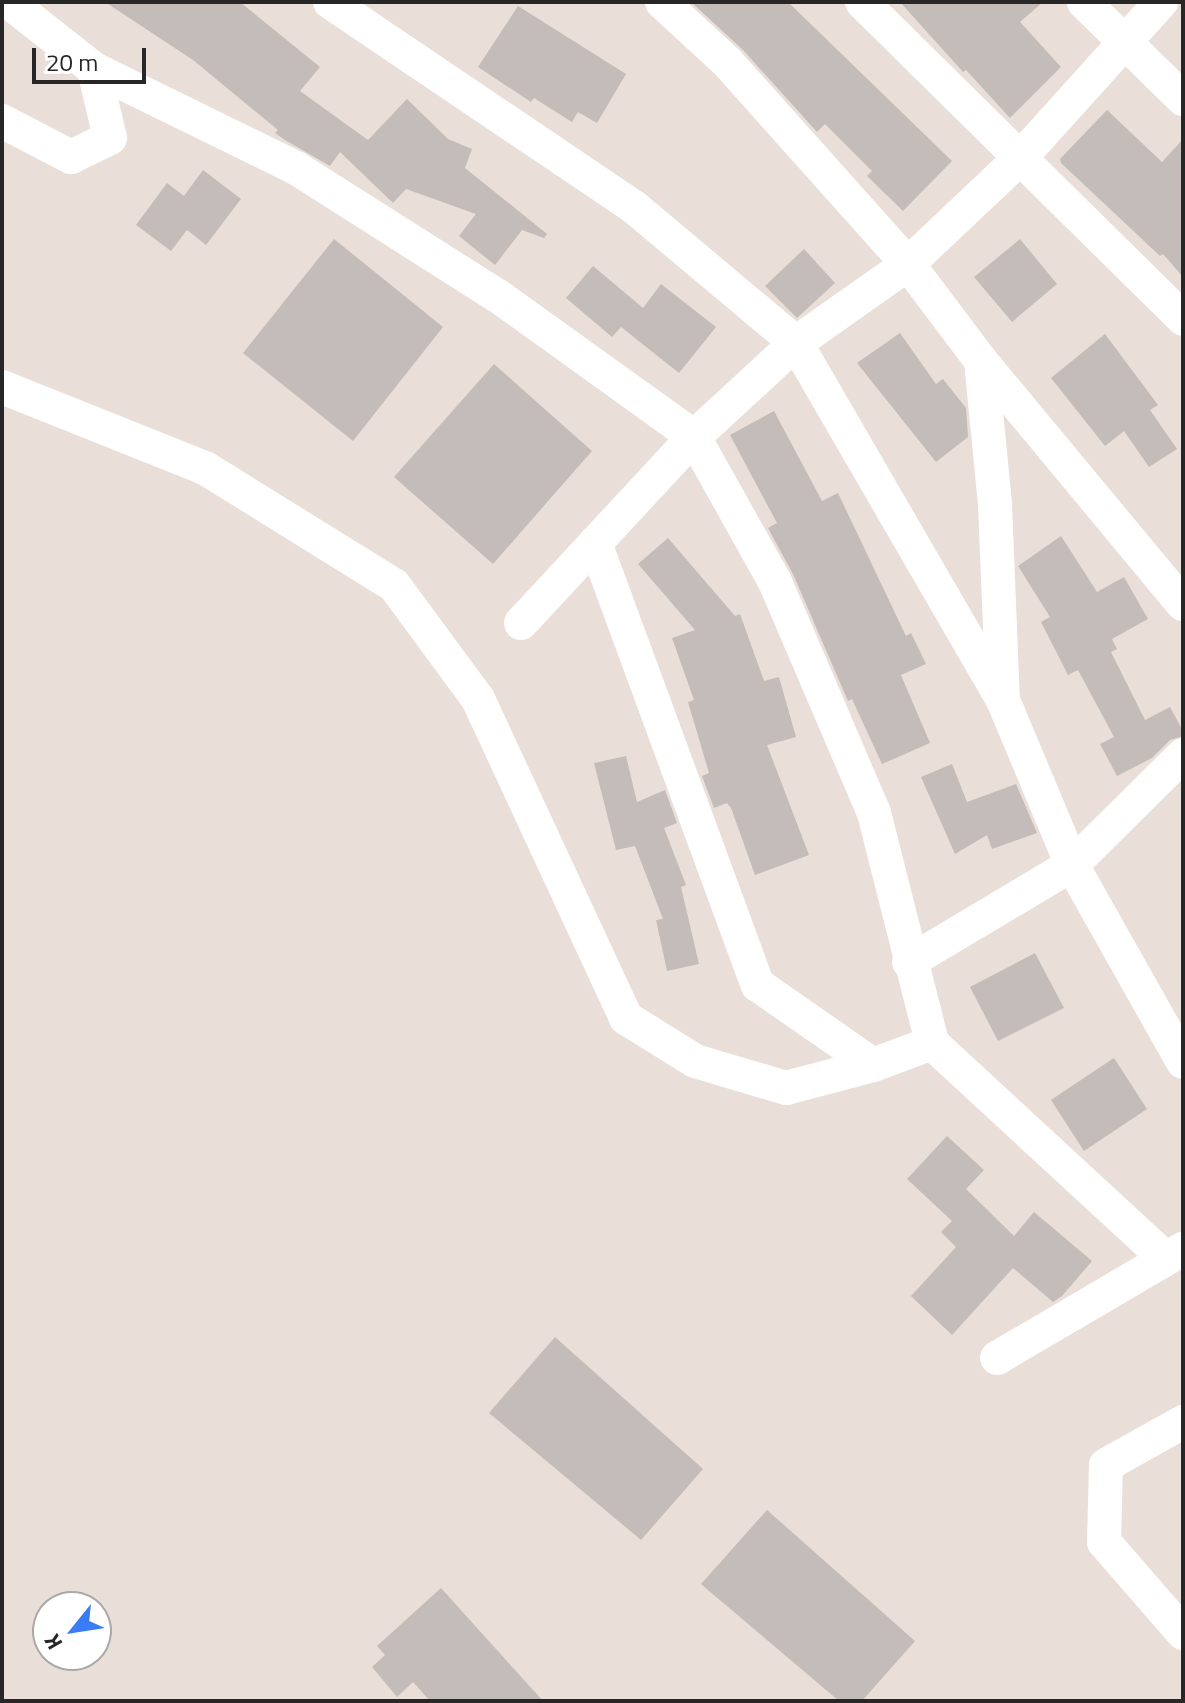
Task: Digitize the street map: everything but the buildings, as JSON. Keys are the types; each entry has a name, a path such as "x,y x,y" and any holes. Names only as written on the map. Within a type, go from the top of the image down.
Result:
{"street":[{"path":"9,2 94,69 296,168 498,296 694,437 775,582 874,813 909,962 932,1043 1174,1253 997,1358"},
{"path":"330,2 634,207 796,343 1003,700 1072,865 1183,1062"},
{"path":"662,2 728,63 908,264 981,361 1183,604"},
{"path":"862,2 1183,319"},
{"path":"1084,2 1183,99"},
{"path":"521,623 694,437 796,343 908,264 1021,157 1161,2"},
{"path":"2,121 71,157 110,138 94,69"},
{"path":"981,361 995,504 1003,700"},
{"path":"2,387 205,468 394,585 478,699 626,1018 695,1061 786,1088 873,1065 932,1043"},
{"path":"595,543 758,985 873,1065"},
{"path":"909,962 1072,865 1183,755"},
{"path":"1183,1422 1106,1465 1104,1542 1183,1633"}]}
